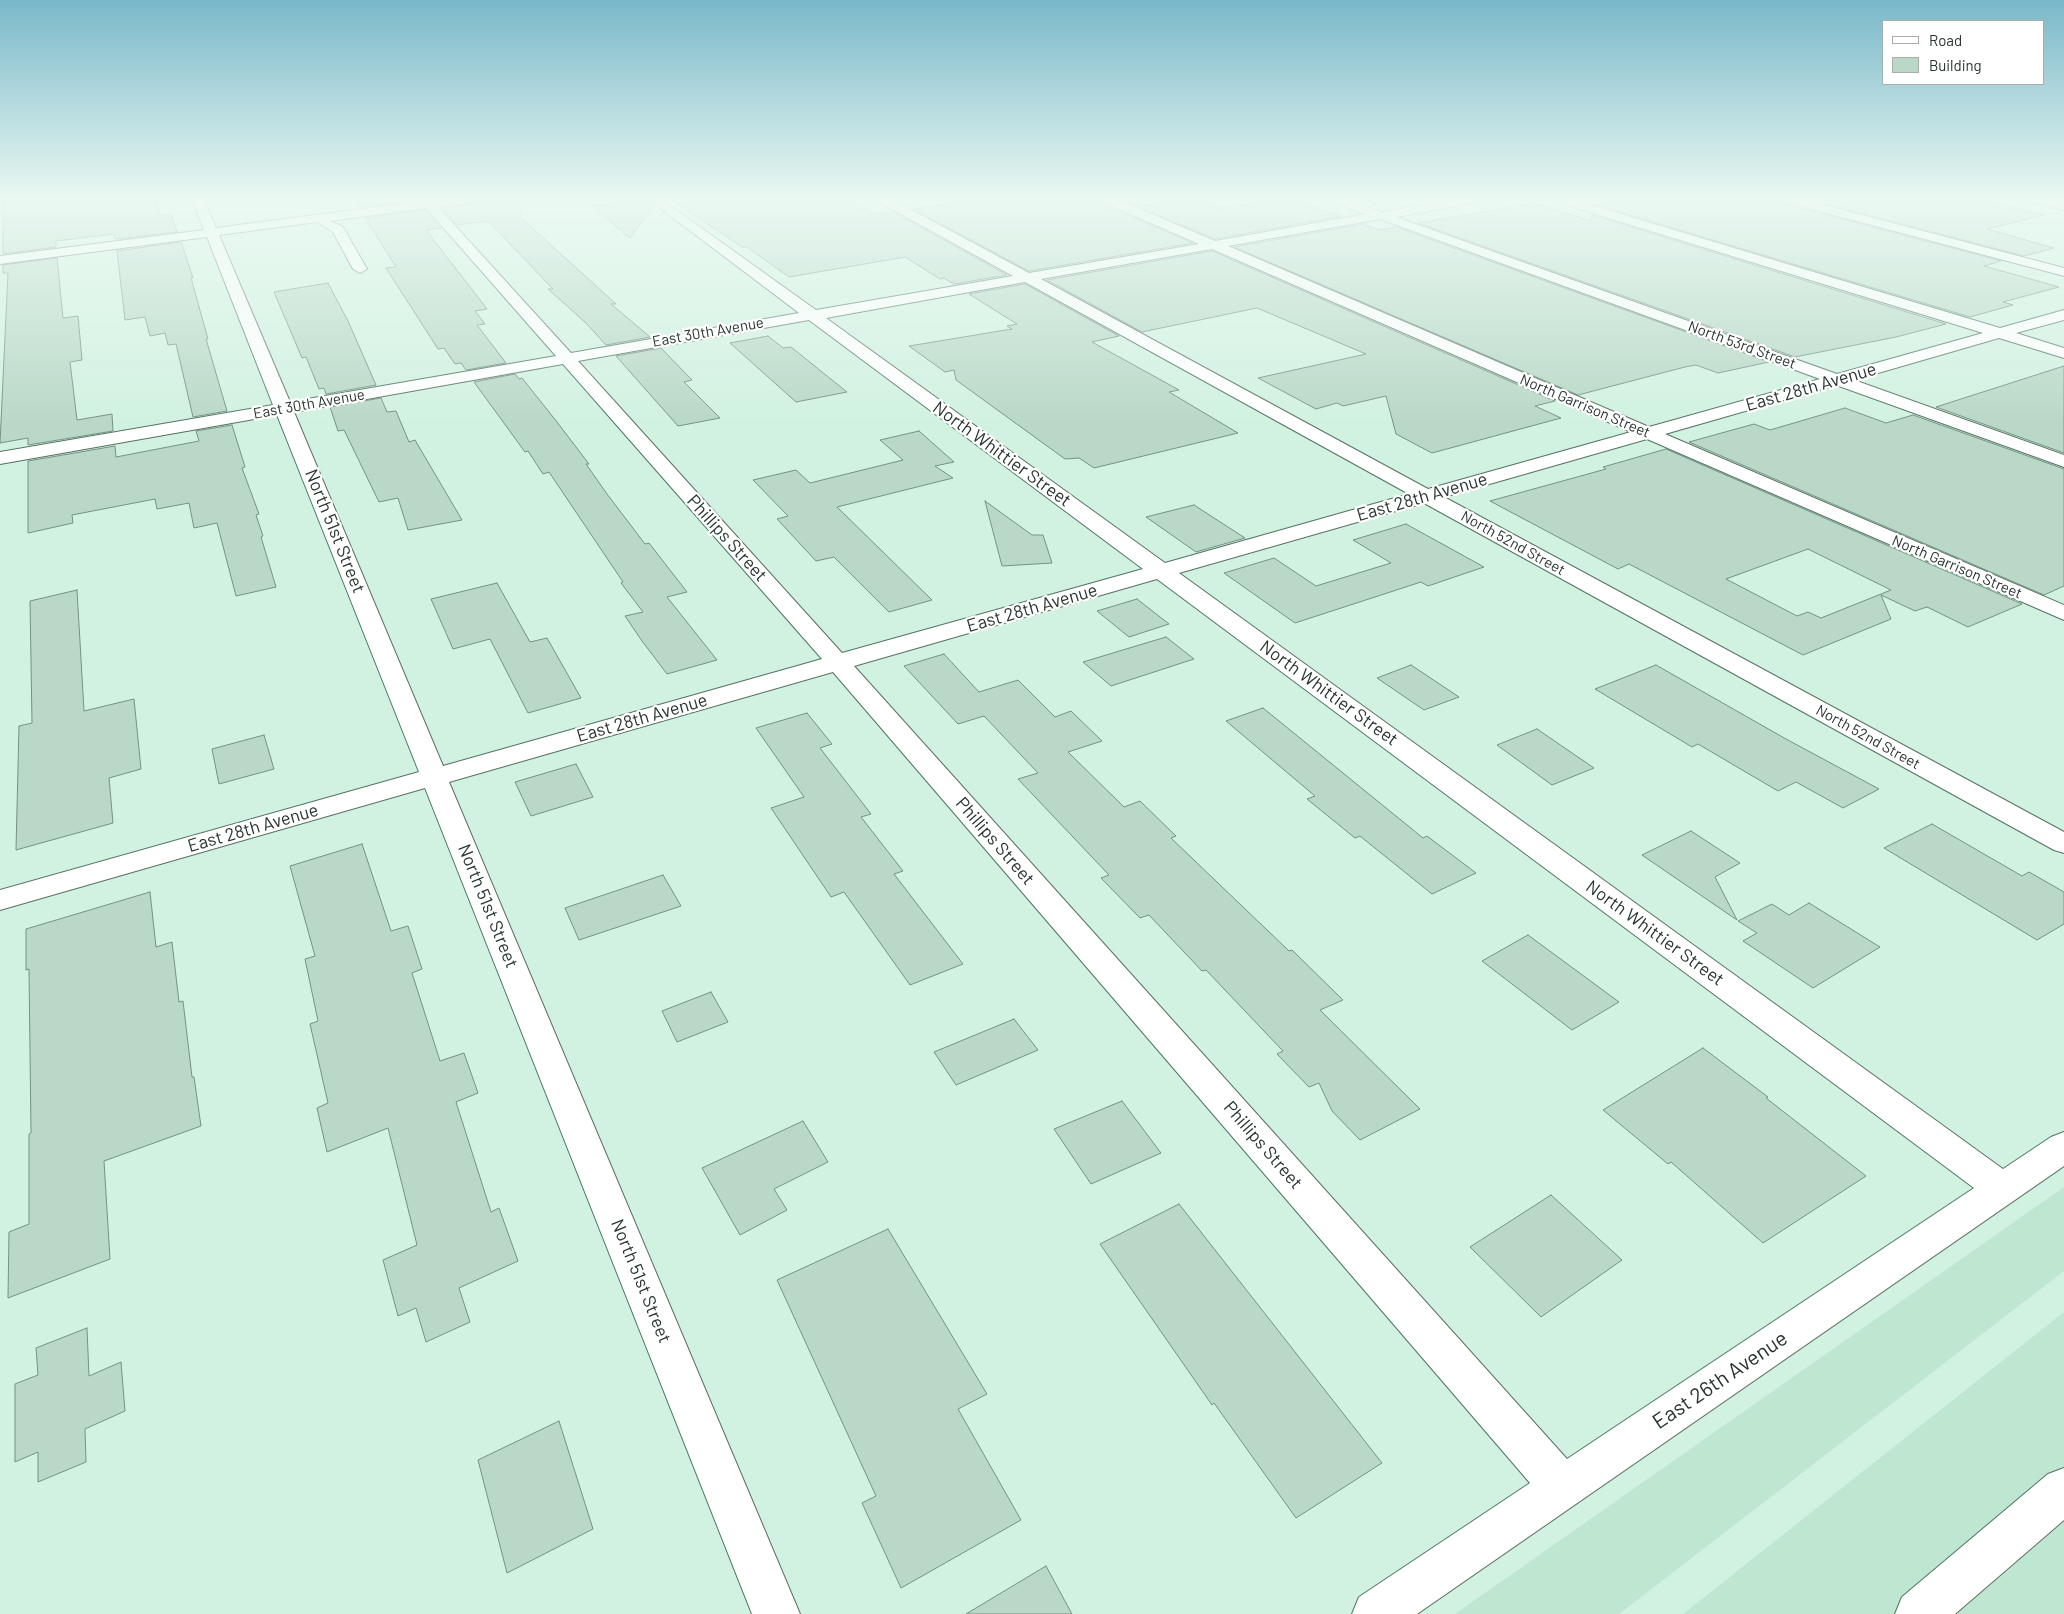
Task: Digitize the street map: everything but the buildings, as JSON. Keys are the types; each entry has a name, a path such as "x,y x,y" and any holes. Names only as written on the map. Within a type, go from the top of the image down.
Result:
{"street":[{"name":"North 51st Street","path":"229,274 776,1614"},
{"name":"Phillips Street","path":"493,274 838,662 1563,1487"},
{"name":"North Whittier Street","path":"757,274 2003,1188"},
{"name":"North 52nd Street","path":"1021,274 2064,844"},
{"name":"East 30th Avenue","path":"0,458 1041,274"},
{"name":"North Garrison Street","path":"1283,274 2064,613"},
{"name":"North 53rd Street","path":"1547,274 2064,461"},
{"path":"1809,274 2064,353"},
{"name":"East 28th Avenue","path":"0,900 2064,315"},
{"name":"East 26th Avenue","path":"1376,1614 2064,1147"},
{"path":"1919,1614 2064,1490"}],"shaded area":[{"path":"2064,1187 2064,1271 1619,1614 1455,1614"},
{"path":"2064,1312 2064,1614 1683,1614"}]}
